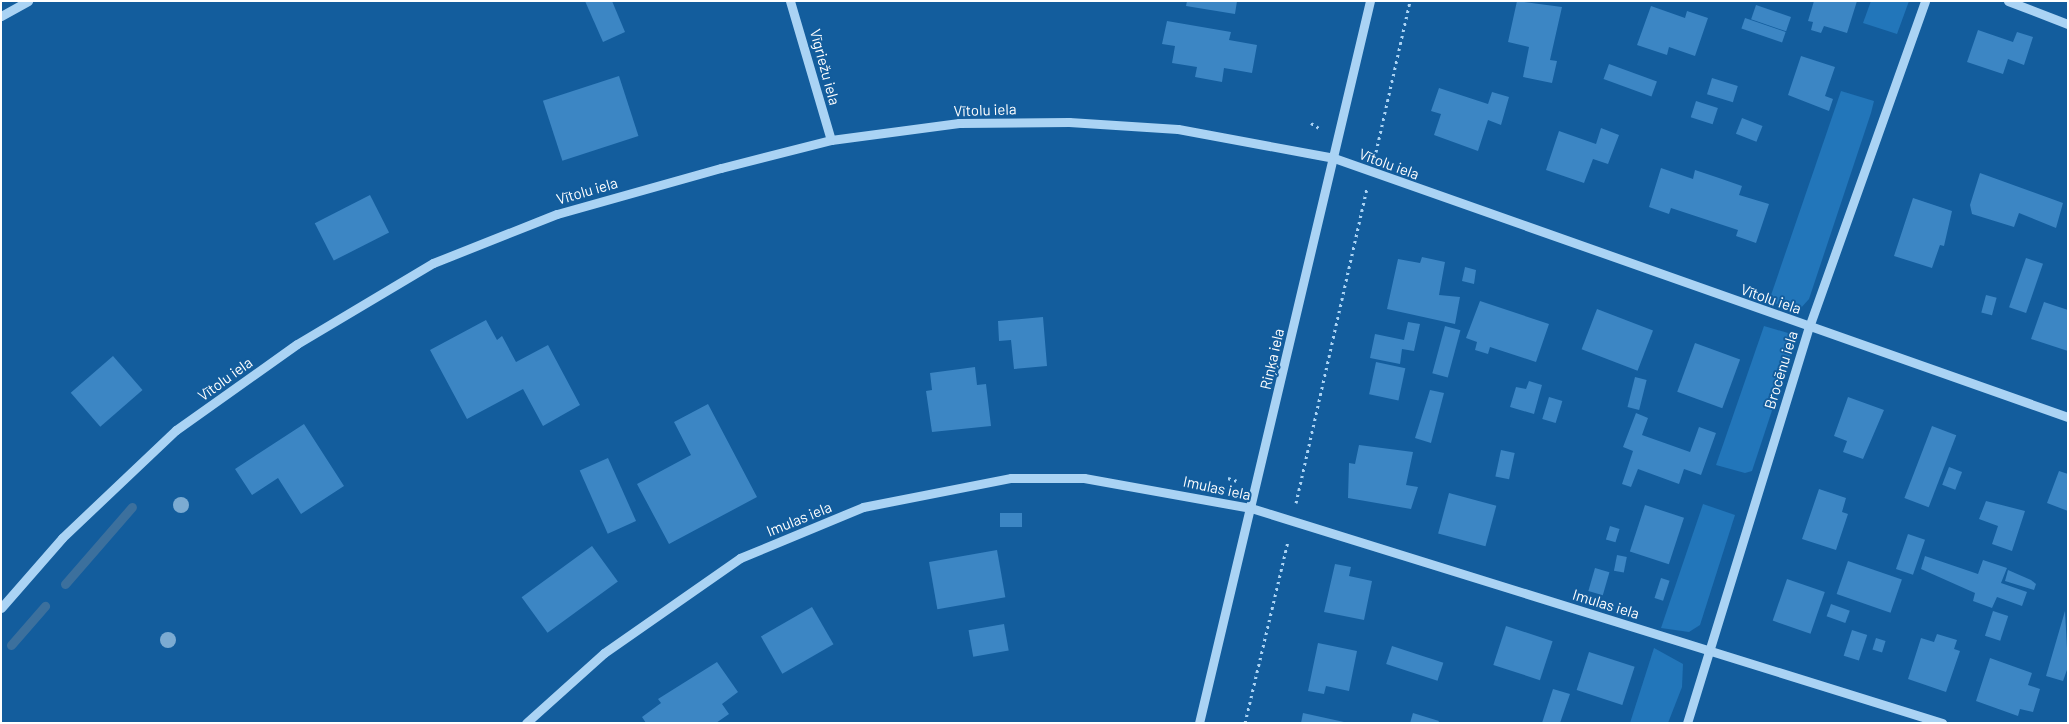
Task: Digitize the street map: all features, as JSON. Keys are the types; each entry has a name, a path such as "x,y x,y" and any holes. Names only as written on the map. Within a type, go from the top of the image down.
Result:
{"street":[{"path":"1,16 28,1"},
{"name":"Vīgriežu iela","path":"790,1 831,140"},
{"name":"Riņķa iela","path":"1199,723 1370,1"},
{"name":"Brocēnu iela","path":"1686,723 1809,327 1926,1"},
{"path":"2008,1 2068,24"},
{"name":"Vītolu iela","path":"1,608 62,538 176,430 297,344 433,263 557,214 831,140 959,123 1069,122 1178,129 1334,158 2068,417"},
{"name":"Imulas iela","path":"526,723 604,653 740,558 863,507 1011,478 1084,478 1251,508 1942,723"}],"path":[{"path":"1245,723 1410,1"}],"shaded area":[{"path":"1871,1 1909,1 1897,34 1863,23"},
{"path":"1841,91 1874,101 1871,113 1809,299 1800,309 1773,303 1769,301"},
{"path":"1764,326 1788,333 1794,344 1752,471 1745,473 1716,465"},
{"path":"1703,504 1735,515 1700,625 1689,632 1661,628"},
{"path":"1654,648 1683,664 1682,687 1668,723 1630,723"}],"building":[{"path":"585,1 612,1 625,32 603,42"},
{"path":"1187,1 1237,1 1235,14 1186,6"},
{"path":"1517,1 1562,7 1550,60 1557,61 1552,83 1523,77 1529,47 1508,42"},
{"path":"1814,1 1857,1 1847,33 1824,26 1821,33 1811,30 1813,22 1808,21"},
{"path":"1756,5 1791,17 1786,31 1751,19"},
{"path":"1651,6 1685,18 1687,11 1708,18 1695,56 1669,47 1667,55 1637,45"},
{"path":"1745,18 1786,32 1782,42 1741,28"},
{"path":"1167,21 1231,32 1229,40 1257,45 1252,73 1224,68 1222,82 1195,77 1197,67 1172,63 1175,46 1162,44"},
{"path":"1978,30 2013,42 2017,32 2033,37 2024,65 2008,59 2003,74 1967,62"},
{"path":"1801,56 1835,67 1825,96 1833,99 1829,111 1788,95"},
{"path":"1609,64 1657,81 1651,96 1604,79"},
{"path":"619,76 638,136 562,161 543,101"},
{"path":"1712,78 1738,86 1733,102 1707,94"},
{"path":"1439,88 1488,104 1492,92 1509,97 1501,125 1488,120 1478,151 1434,135 1441,114 1431,111"},
{"path":"1696,101 1718,108 1713,124 1691,117"},
{"path":"1742,118 1763,126 1756,142 1736,134"},
{"path":"1601,128 1619,135 1608,164 1593,159 1584,183 1546,170 1559,131 1596,144"},
{"path":"1661,168 1693,179 1695,170 1719,178 1742,186 1739,195 1769,204 1756,243 1736,236 1738,230 1671,208 1669,214 1649,207"},
{"path":"1980,173 2063,203 2056,228 2019,213 2014,227 1972,214 1970,205"},
{"path":"370,195 389,232 334,261 315,223"},
{"path":"1913,198 1952,211 1944,246 1940,245 1932,268 1894,256"},
{"path":"1422,257 1445,262 1439,295 1460,297 1455,324 1387,309 1398,259 1420,263"},
{"path":"2026,258 2043,264 2026,313 2009,307"},
{"path":"1465,267 1476,270 1474,284 1462,281"},
{"path":"1986,295 1997,298 1992,315 1981,312"},
{"path":"1480,301 1549,324 1536,362 1490,347 1488,354 1475,350 1477,342 1466,338"},
{"path":"2044,302 2068,310 2068,351 2031,339"},
{"path":"1597,309 1653,331 1638,371 1582,349"},
{"path":"1043,317 1047,366 1014,369 1011,340 999,341 998,321"},
{"path":"486,320 497,340 502,336 516,362 548,345 580,405 543,426 523,389 467,419 430,350"},
{"path":"1408,322 1420,324 1414,351 1402,349 1400,364 1370,358 1375,334 1404,340"},
{"path":"1445,326 1460,330 1448,377 1432,373"},
{"path":"1695,343 1740,359 1722,408 1677,392"},
{"path":"113,356 143,390 100,427 71,393"},
{"path":"1376,362 1405,368 1398,401 1369,394"},
{"path":"975,367 977,385 986,384 991,426 932,432 926,391 932,390 930,373"},
{"path":"1635,377 1647,380 1639,410 1628,407"},
{"path":"1529,381 1542,385 1534,414 1510,407 1516,387 1526,389"},
{"path":"1430,390 1444,393 1431,443 1415,438"},
{"path":"1549,397 1562,401 1556,423 1542,419"},
{"path":"1848,397 1884,410 1863,459 1843,452 1847,441 1834,436"},
{"path":"708,404 757,497 669,544 637,484 691,455 674,422"},
{"path":"1636,413 1648,418 1642,435 1690,452 1699,427 1716,433 1701,475 1684,469 1679,484 1638,469 1631,487 1622,484 1633,451 1623,447"},
{"path":"304,424 344,486 301,514 278,478 252,495 235,469"},
{"path":"1932,426 1956,435 1929,507 1904,498"},
{"path":"1359,445 1413,452 1406,485 1418,487 1411,509 1348,498 1349,463 1355,464"},
{"path":"1501,450 1515,453 1509,479 1495,476"},
{"path":"608,458 636,521 608,534 580,471"},
{"path":"1949,467 1962,472 1955,490 1942,485"},
{"path":"2059,471 2068,474 2068,511 2047,503"},
{"path":"1819,489 1846,498 1842,512 1848,514 1836,550 1802,539"},
{"path":"1449,493 1496,506 1485,546 1438,534"},
{"path":"1986,501 2025,511 2012,551 1992,544 1998,526 1979,519"},
{"path":"1645,505 1684,518 1669,564 1630,552"},
{"path":"1000,513 1022,513 1022,527 1000,527"},
{"path":"1610,526 1620,529 1615,542 1606,539"},
{"path":"1908,534 1925,540 1913,575 1896,569"},
{"path":"592,546 618,582 547,633 522,597"},
{"path":"997,550 1005,597 937,609 929,562"},
{"path":"1617,555 1627,557 1624,573 1614,571"},
{"path":"1925,556 1978,574 1983,560 2007,568 2001,583 2027,592 2022,606 1997,597 1992,608 1973,601 1975,593 1921,569"},
{"path":"1848,561 1902,580 1890,613 1837,594"},
{"path":"1335,564 1351,567 1349,576 1372,581 1364,620 1324,612"},
{"path":"1595,568 1609,572 1603,595 1588,591"},
{"path":"2008,570 2031,580 2036,584 2034,590 2005,581"},
{"path":"1661,578 1670,581 1663,601 1655,598"},
{"path":"1787,579 1825,592 1810,634 1773,621"},
{"path":"1831,604 1850,611 1845,623 1827,616"},
{"path":"812,607 834,644 782,674 761,636"},
{"path":"1993,611 2008,616 2000,641 1985,636"},
{"path":"2065,611 2068,667 2063,681 2046,676"},
{"path":"1004,624 1009,651 973,657 969,630"},
{"path":"1506,626 1553,641 1540,680 1493,665"},
{"path":"1852,630 1867,635 1859,661 1844,656"},
{"path":"1937,634 1957,640 1954,649 1960,651 1946,692 1908,679 1921,638 1934,642"},
{"path":"1876,638 1886,641 1882,652 1872,649"},
{"path":"1318,643 1357,651 1349,691 1326,686 1324,694 1308,691"},
{"path":"1392,646 1443,663 1437,681 1386,664"},
{"path":"1589,652 1635,667 1622,705 1577,690"},
{"path":"1990,658 2032,673 2028,685 2040,689 2033,712 2020,709 2018,716 1976,701"},
{"path":"717,662 738,692 722,704 729,714 716,723 646,723 642,717 661,703 658,699"},
{"path":"1553,689 1570,694 1560,723 1542,723"},
{"path":"1303,713 1344,722 1344,723 1301,723"},
{"path":"1413,713 1439,721 1438,723 1410,723"}],"waterway":[{"path":"65,584 132,507"},
{"path":"11,645 45,606"}]}
